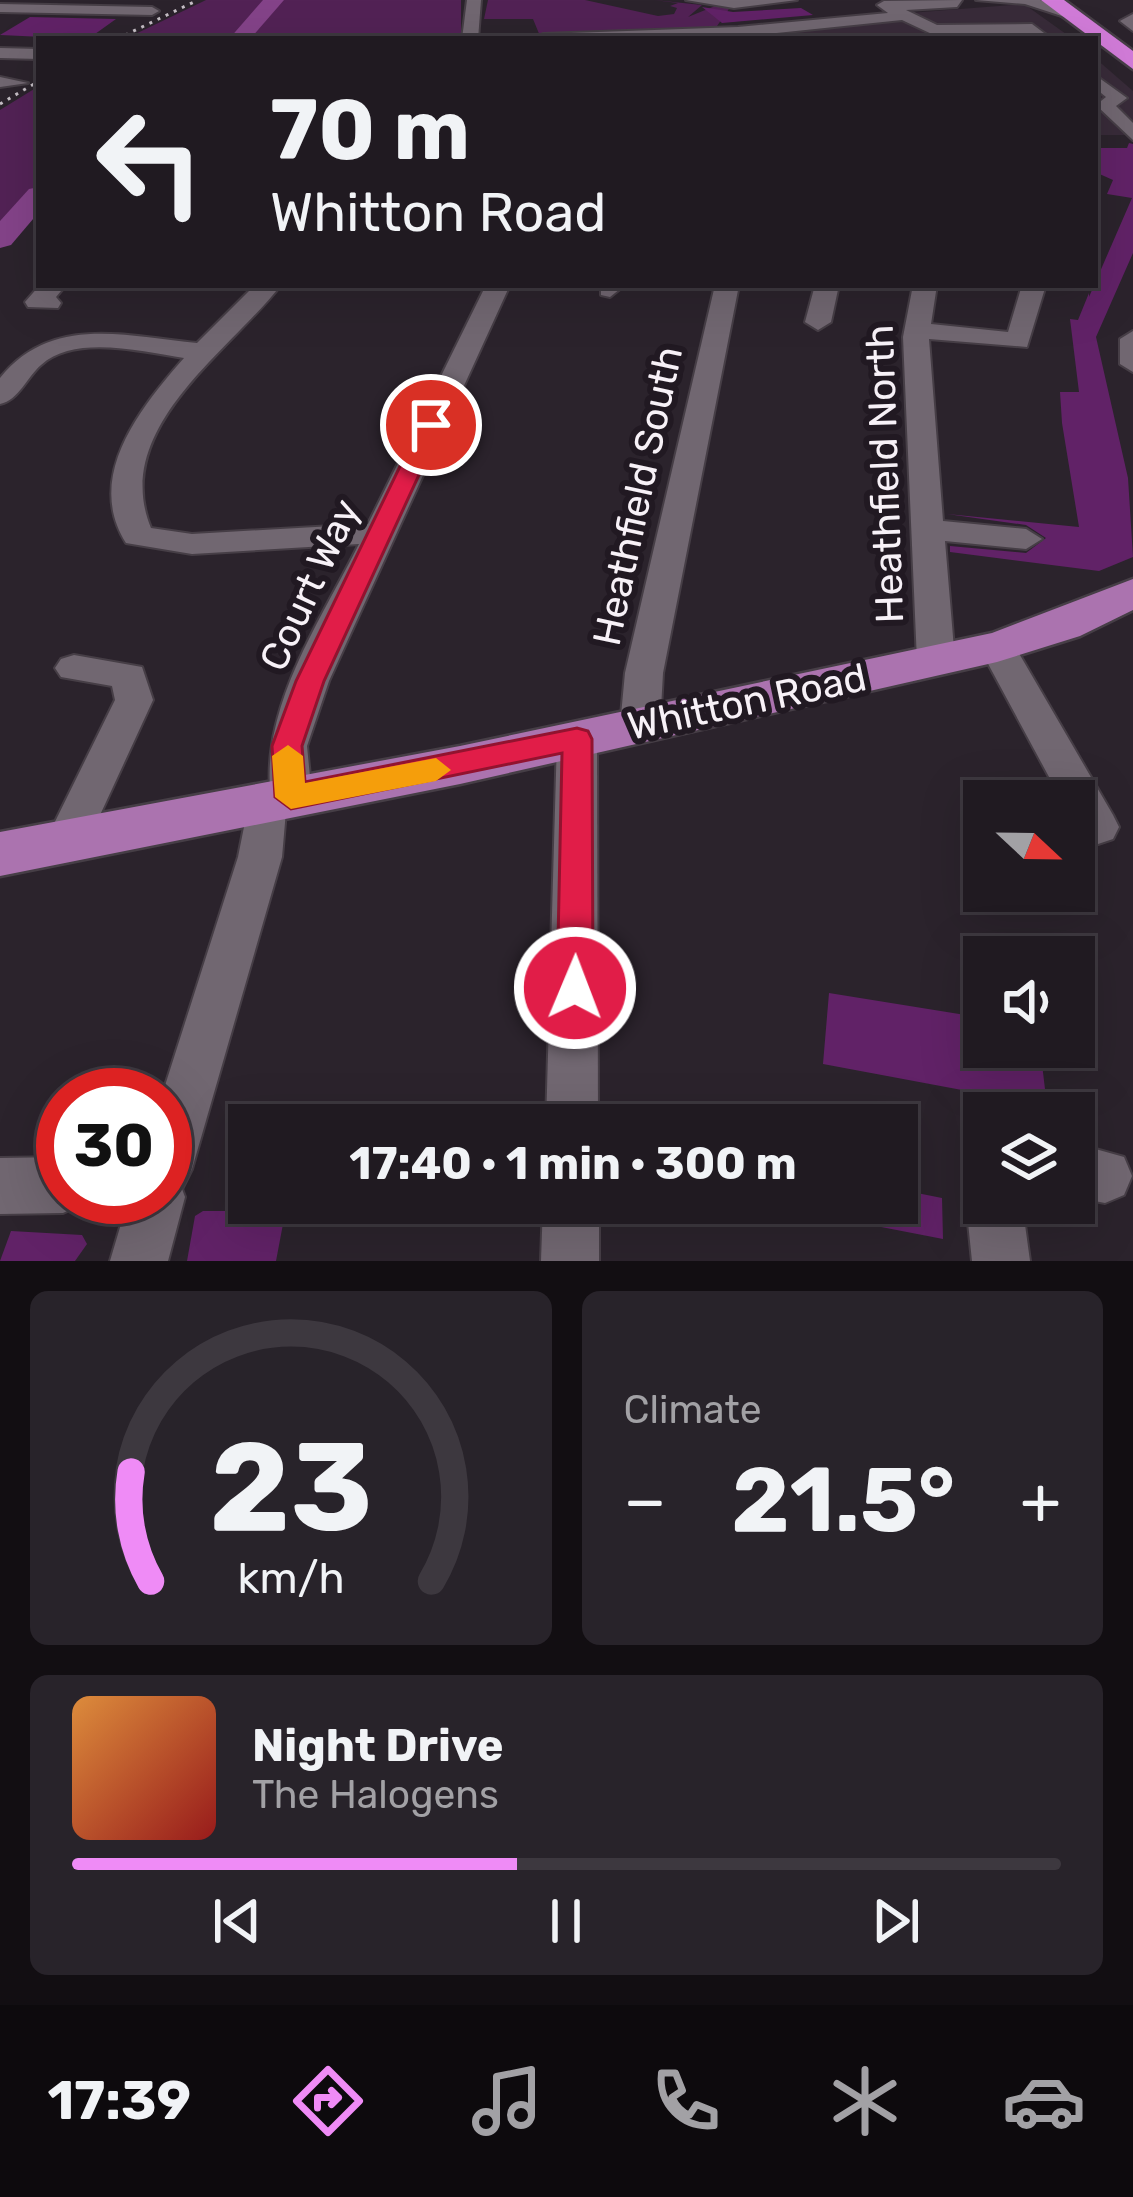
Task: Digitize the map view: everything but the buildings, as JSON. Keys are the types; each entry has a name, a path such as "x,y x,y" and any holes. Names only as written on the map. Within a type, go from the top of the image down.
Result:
{"highway":[{"path":"1052,0 1133,46"},
{"path":"1071,8 1133,62"}],"main road":[{"name":"Whitton Road","path":"0,854 640,726 997,647 1064,626 1133,593"}],"street":[{"path":"0,8 49,20 130,11 176,0"},
{"path":"470,36 474,0"},
{"path":"694,0 797,2 826,16"},
{"path":"627,36 738,32 894,6 957,3 939,0"},
{"path":"982,0 1026,0 1071,8"},
{"path":"894,6 934,30 1032,29 1040,36"},
{"path":"766,22 850,14"},
{"path":"0,53 36,55"},
{"path":"1098,82 1118,98 1100,103 1123,139"},
{"path":"265,288 139,432 127,482 128,522 138,536 192,544 379,533"},
{"name":"Court Way","path":"192,1080 279,800 289,739 379,533 496,288"},
{"name":"Heathfield South","path":"640,726 644,673 726,288"},
{"path":"818,322 826,288"},
{"name":"Heathfield North","path":"924,288 916,330 936,661"},
{"path":"916,330 1018,341 1021,316 1033,288"},
{"path":"1133,339 1133,364"},
{"path":"0,396 33,357 50,346 76,342 206,352"},
{"path":"927,529 1026,539"},
{"path":"997,647 1102,827"},
{"path":"68,840 134,700 129,676 74,668"},
{"path":"572,1104 577,739"},
{"path":"0,1186 36,1185"},
{"path":"139,1261 149,1224"},
{"path":"570,1261 571,1224"}],"shaded area":[{"path":"206,0 267,0 235,36 131,36"},
{"path":"280,0 461,0 461,36 250,36"},
{"path":"488,0 585,0 658,16 674,14 677,8 670,6 678,3 654,0 702,5 688,17 720,4 731,6 717,26 698,30 540,36 533,19 484,19"},
{"path":"1024,4 1069,36 617,36"},
{"path":"1098,61 1133,91 1133,135 1098,135"},
{"path":"36,88 36,191 0,232 0,110"}],"waterway":[{"path":"242,36 274,0"},
{"path":"0,239 36,198"}],"railway":[{"path":"123,36 198,0"},
{"path":"0,104 36,83"}],"slow traffic":[{"path":"288,756 291,797 436,770"}],"route":[{"path":"431,425 310,681 287,746 291,797 577,739 575,988"}]}
